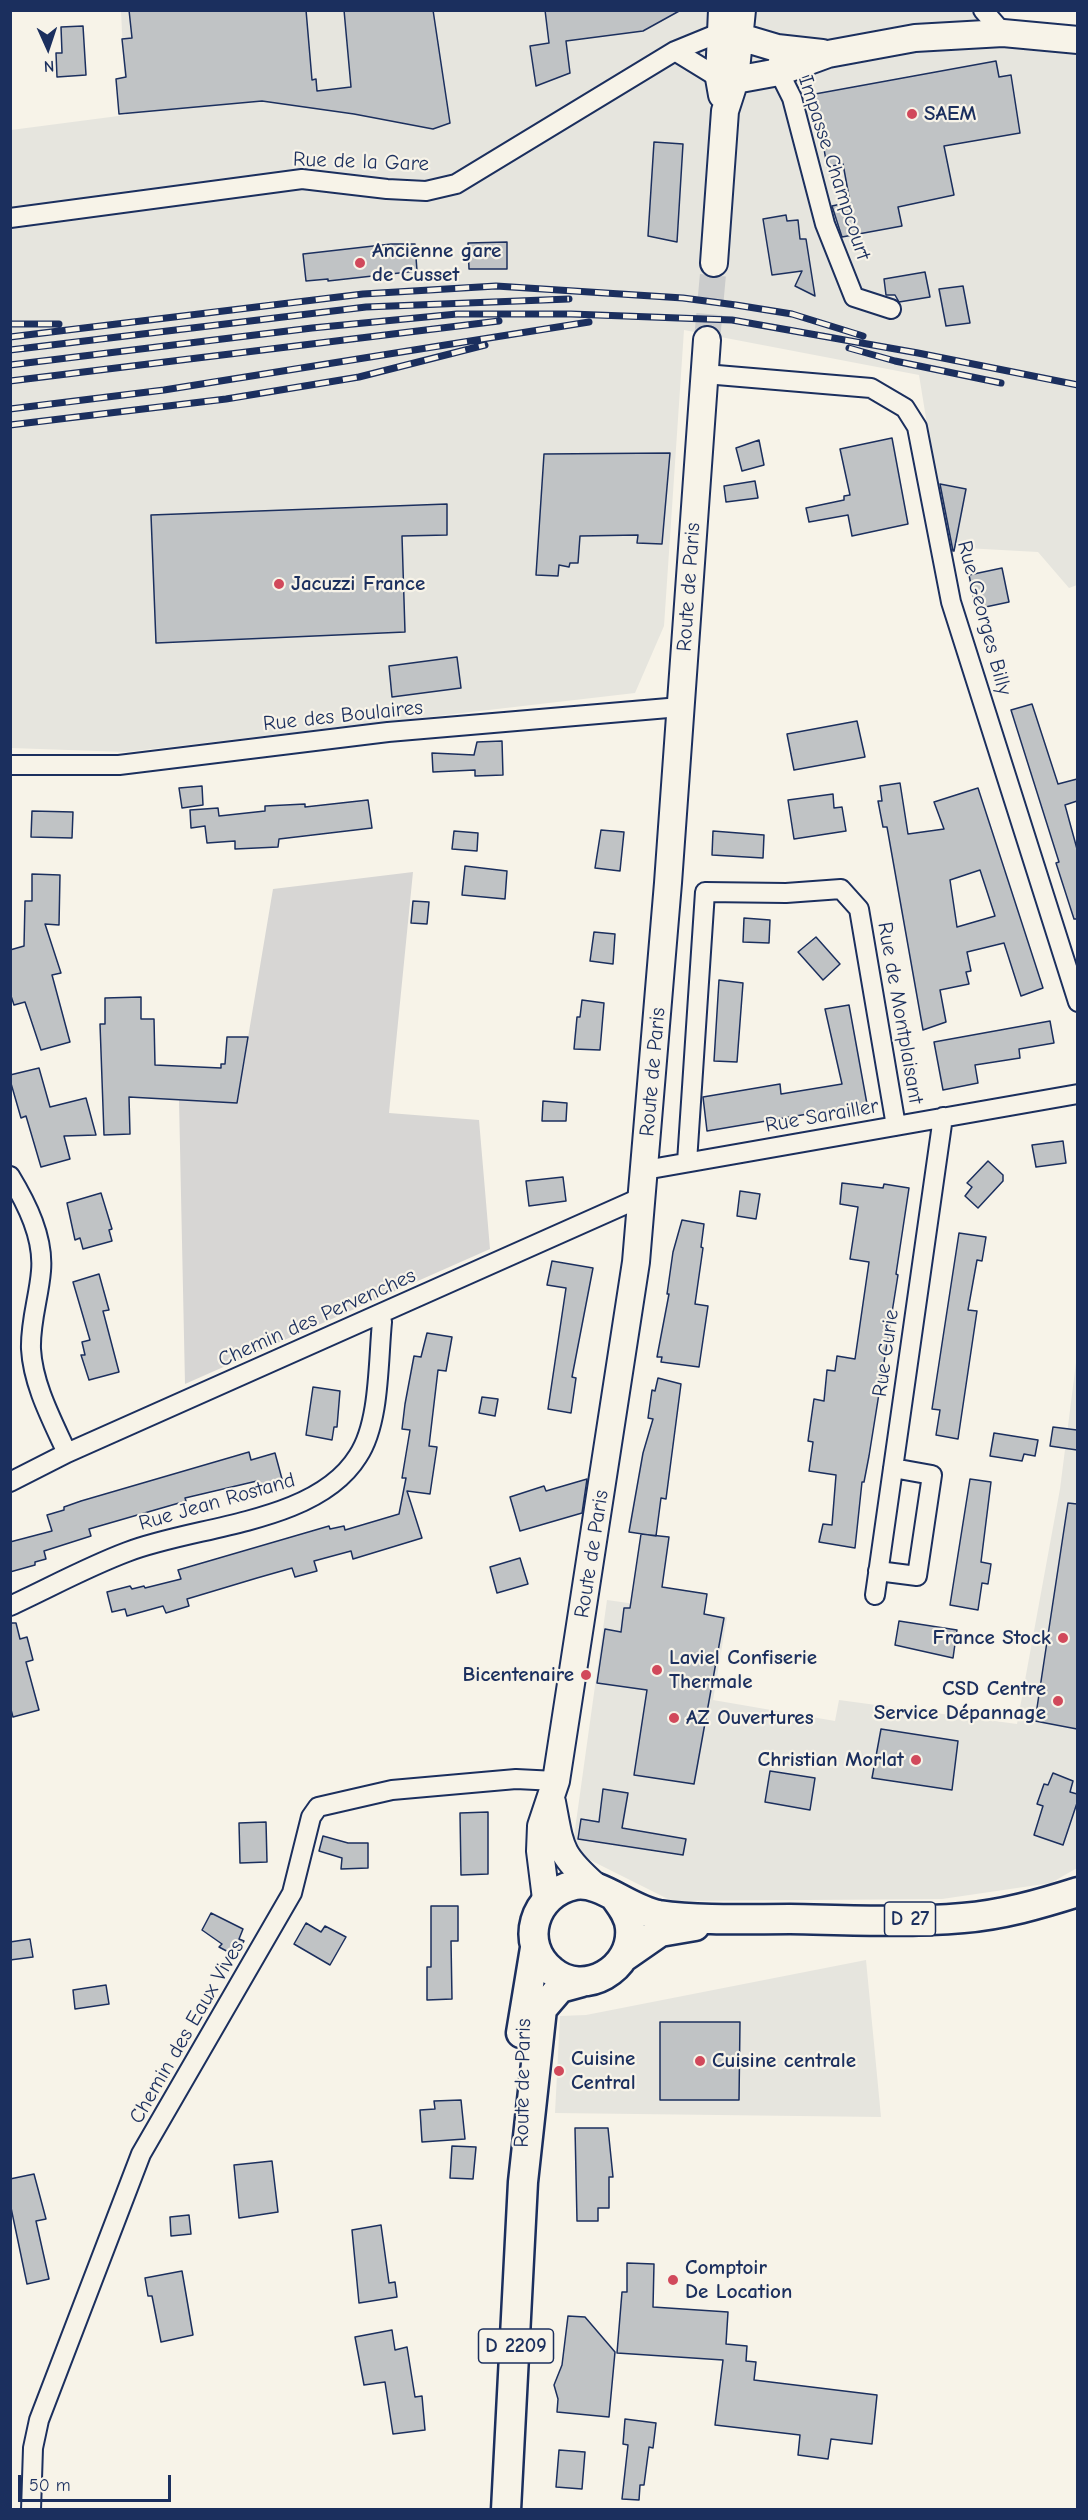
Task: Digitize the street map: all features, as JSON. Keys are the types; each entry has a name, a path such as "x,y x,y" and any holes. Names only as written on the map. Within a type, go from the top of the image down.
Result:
{"main road":[{"path":"714,263 727,79 727,27 742,10"},
{"path":"727,27 778,60"},
{"path":"727,79 778,60 828,54 915,38 1003,33 1077,40"},
{"name":"Route de Paris","path":"546,1899 540,1851 541,1826 554,1790 636,1262 645,1170 708,340"},
{"name":"Route de Paris","path":"554,1790 560,1846 570,1863 604,1891"},
{"path":"578,1884 604,1891 626,1913 630,1928 629,1943 624,1957 614,1970 599,1978 582,1982 553,1973 542,1962 535,1948 533,1931 537,1914 546,1899 578,1884"},
{"name":"D 27","path":"604,1891 638,1910 660,1915 739,1919 963,1918 1032,1906 1077,1892"},
{"name":"D 27","path":"624,1957 660,1932 739,1919"},
{"name":"Route de Paris","path":"523,2182 519,2110 520,2038 535,1948"},
{"name":"Route de Paris","path":"506,2510 523,2182 542,2009 560,1988 582,1982"}],"street":[{"path":"983,10 1003,33"},
{"name":"Rue de la Gare","path":"10,218 302,180 426,191 456,184 675,51 727,27"},
{"path":"675,51 727,79"},
{"name":"Impasse Champcourt","path":"778,60 792,98 825,224 854,297 891,309"},
{"name":"Rue Georges Billy","path":"705,374 871,388 905,408 917,427 951,602 1077,1002"},
{"name":"Rue des Boulaires","path":"10,765 119,765 388,732 680,707"},
{"name":"Rue de Montplaisant","path":"687,1162 705,892 786,893 841,889 859,909 896,1126"},
{"name":"Rue Sarailler","path":"645,1170 1077,1094"},
{"name":"Rue Curie","path":"875,1595 943,1117"},
{"path":"10,1176 23,1198 39,1240 41,1270 31,1348 35,1378 67,1453"},
{"name":"Chemin des Pervenches","path":"10,1482 67,1453 642,1197"},
{"name":"Rue Jean Rostand","path":"10,1606 128,1552 299,1505 332,1486 358,1456 371,1425 382,1322 380,1315"},
{"path":"878,1571 916,1576 932,1475 893,1468"},
{"name":"Chemin des Eaux Vives","path":"31,2510 33,2448 39,2420 141,2154 292,1893 311,1817 318,1807 392,1790 516,1779 554,1790"}],"shaded area":[{"path":"979,10 1003,33 1077,40 1077,585 1069,588 1038,552 947,547 919,375 684,330 664,626 635,693 126,752 11,748 11,130 126,115 121,11"},
{"path":"413,872 389,1113 479,1120 490,1249 185,1384 179,1100 237,1103 273,889"},
{"path":"1077,1355 1077,1868 1051,1883 942,1899 672,1901 572,1851 607,1600 727,1617 713,1700 835,1721 839,1700 1017,1724 1060,1489"},
{"path":"866,1960 881,2117 555,2113 560,2016 586,2015"}],"building":[{"path":"129,10 306,10 312,80 316,79 317,91 351,87 344,10 433,10 450,123 433,129 354,114 262,101 119,114 116,79 126,77 122,39 132,38"},
{"path":"545,10 681,10 643,31 566,41 570,73 536,86 530,46 549,43"},
{"path":"83,26 86,75 57,77 56,53 62,53 61,27"},
{"name":"SAEM","path":"996,61 999,77 1011,75 1020,133 944,146 954,195 898,207 902,226 842,237 832,206 850,202 843,164 827,167 815,94"},
{"path":"654,142 683,144 677,242 648,236"},
{"path":"786,215 787,221 798,220 800,239 806,239 815,296 795,286 802,271 772,275 763,219"},
{"path":"507,242 507,269 469,269 468,243"},
{"name":"Ancienne gare de Cusset","path":"391,244 415,244 417,271 328,281 328,279 306,281 303,254"},
{"path":"925,272 930,297 899,302 895,295 886,295 884,279"},
{"path":"963,286 970,323 946,326 939,289"},
{"path":"892,438 908,524 852,536 848,515 809,522 806,508 844,500 844,496 850,495 840,449"},
{"path":"759,440 764,465 742,471 736,448"},
{"path":"670,453 662,544 637,543 638,535 580,536 578,563 570,563 569,567 559,565 558,576 536,575 544,454"},
{"path":"755,481 758,498 726,502 724,486"},
{"path":"940,484 966,489 954,551 953,551"},
{"name":"Jacuzzi France","path":"447,504 447,535 402,536 405,632 156,643 151,515"},
{"path":"1002,568 1009,602 976,609 969,575"},
{"path":"457,657 461,688 392,697 389,666"},
{"path":"1032,704 1058,784 1077,779 1077,801 1065,805 1077,849 1077,919 1074,919 1056,863 1059,862 1011,710"},
{"path":"857,721 865,757 794,770 787,734"},
{"path":"502,741 503,775 475,776 475,770 433,772 432,753 474,755 477,742"},
{"path":"900,783 908,834 944,829 934,802 978,788 1043,988 1021,996 1004,943 967,952 971,971 966,972 969,984 940,990 946,1022 923,1030 887,827 883,827 878,801 882,801 880,786","holes":["980,870 995,916 957,927 950,880"]},
{"path":"202,786 203,805 182,808 179,788"},
{"path":"833,794 834,808 842,807 846,831 794,839 788,800"},
{"path":"368,800 372,828 279,839 278,847 235,849 235,841 207,843 205,826 191,828 190,810 218,808 219,816 265,811 265,806 305,804 305,807"},
{"path":"32,811 73,812 72,838 31,837"},
{"path":"601,830 624,832 620,871 595,868"},
{"path":"454,831 478,833 477,851 452,849"},
{"path":"713,831 764,835 763,858 712,855"},
{"path":"465,866 507,871 505,899 462,895"},
{"path":"32,874 60,875 59,925 45,924 61,973 52,975 70,1042 41,1050 25,1002 14,1005 10,993 10,950 24,946 25,901 32,901"},
{"path":"413,901 429,902 427,924 411,923"},
{"path":"744,918 770,920 769,943 743,942"},
{"path":"594,932 615,934 613,964 590,961"},
{"path":"816,937 840,964 823,980 798,952"},
{"path":"719,980 743,983 737,1062 714,1061"},
{"path":"141,997 141,1019 154,1019 155,1065 221,1068 221,1064 225,1064 227,1037 248,1037 237,1103 129,1097 130,1134 104,1135 100,1024 105,1024 105,998"},
{"path":"582,1000 604,1003 600,1050 574,1049 577,1017 580,1017"},
{"path":"849,1005 867,1104 707,1131 703,1097 780,1084 781,1094 842,1084 825,1009"},
{"path":"1050,1021 1054,1043 1019,1049 1020,1058 975,1065 978,1083 943,1090 934,1042"},
{"path":"39,1068 50,1107 86,1098 96,1135 64,1136 70,1159 41,1167 26,1116 21,1118 10,1080 10,1075"},
{"path":"543,1101 567,1103 566,1121 542,1121"},
{"path":"1063,1141 1066,1163 1036,1167 1032,1145"},
{"path":"988,1161 1003,1175 1003,1181 978,1208 965,1196 972,1187 967,1183"},
{"path":"563,1177 566,1201 529,1206 526,1181"},
{"path":"842,1183 883,1188 884,1184 909,1188 896,1274 898,1275 869,1456 864,1482 862,1482 855,1548 819,1542 823,1524 832,1525 836,1475 809,1471 813,1442 808,1441 814,1399 824,1401 827,1370 835,1371 837,1356 855,1359 869,1262 850,1259 858,1207 840,1204"},
{"path":"740,1191 760,1194 756,1219 737,1216"},
{"path":"101,1193 112,1229 109,1230 112,1241 83,1249 80,1238 75,1240 67,1203"},
{"path":"682,1220 704,1224 695,1304 708,1306 699,1367 661,1362 662,1357 657,1357 669,1294 667,1294 673,1252"},
{"path":"959,1233 986,1237 982,1261 977,1260 968,1310 977,1311 958,1439 936,1435 940,1410 932,1409"},
{"path":"552,1261 593,1268 572,1377 576,1378 571,1413 548,1409 566,1288 547,1285"},
{"path":"99,1274 109,1310 103,1311 119,1372 89,1380 81,1355 85,1355 82,1342 90,1340 73,1282"},
{"path":"427,1333 452,1337 446,1371 438,1370 429,1446 437,1447 430,1494 407,1491 422,1538 353,1559 351,1551 314,1561 317,1571 295,1577 292,1568 187,1599 189,1606 166,1613 163,1606 127,1616 125,1609 112,1612 107,1592 130,1586 132,1589 144,1586 145,1588 181,1579 178,1570 329,1526 330,1529 344,1526 345,1530 399,1514 406,1478 402,1478 410,1430 402,1429 405,1404 414,1356 421,1357"},
{"path":"658,1378 681,1384 666,1499 661,1498 656,1536 629,1532 643,1453 653,1419 648,1418 652,1390 655,1391"},
{"path":"313,1387 340,1391 337,1427 334,1427 332,1440 306,1435"},
{"path":"482,1397 498,1399 495,1416 479,1413"},
{"path":"1053,1427 1077,1430 1077,1450 1050,1446"},
{"path":"994,1433 1038,1440 1035,1456 1024,1454 1022,1461 990,1456"},
{"path":"249,1452 251,1460 275,1453 282,1479 259,1485 257,1481 185,1498 186,1501 89,1529 91,1536 44,1551 46,1559 35,1562 35,1565 10,1572 10,1542 52,1531 47,1515 64,1510 64,1507 81,1501"},
{"path":"587,1479 582,1513 520,1531 510,1497 544,1486 546,1491"},
{"path":"970,1479 991,1482 981,1562 991,1564 988,1584 982,1583 978,1610 950,1605"},
{"path":"1068,1503 1077,1504 1077,1729 1035,1721"},
{"path":"641,1534 669,1537 662,1587 707,1594 704,1614 724,1618 694,1784 634,1775 647,1690 597,1683 605,1629 621,1632 624,1608 630,1608"},
{"path":"520,1558 528,1584 497,1593 490,1567"},
{"path":"899,1621 957,1630 953,1658 895,1645"},
{"path":"10,1623 16,1623 20,1639 27,1637 33,1660 26,1662 39,1710 13,1717 10,1706"},
{"name":"Christian Morlat","path":"881,1729 958,1741 952,1790 872,1778"},
{"path":"770,1771 815,1778 810,1810 765,1802"},
{"path":"1053,1773 1073,1781 1070,1792 1077,1794 1077,1803 1063,1845 1034,1835 1043,1806 1037,1804 1044,1784 1048,1785"},
{"path":"603,1789 628,1793 622,1828 686,1839 683,1855 578,1839 581,1819 599,1822"},
{"path":"488,1812 488,1874 461,1875 460,1813"},
{"path":"266,1822 267,1862 240,1863 239,1823"},
{"path":"323,1836 348,1843 368,1843 368,1868 341,1869 342,1858 319,1851"},
{"path":"431,1906 458,1906 458,1941 451,1941 452,1999 427,2000 427,1967 431,1967"},
{"path":"211,1913 243,1929 239,1939 244,1941 236,1956 219,1947 222,1944 202,1930"},
{"path":"306,1923 321,1932 325,1926 346,1937 330,1965 294,1944"},
{"path":"30,1939 33,1957 10,1960 10,1942"},
{"path":"106,1985 109,2004 75,2009 73,1990"},
{"name":"Cuisine centrale","path":"660,2022 740,2022 739,2100 660,2100"},
{"path":"461,2100 465,2139 422,2142 420,2110 435,2109 434,2101"},
{"path":"575,2128 608,2128 613,2177 609,2177 609,2208 598,2208 598,2221 577,2221"},
{"path":"452,2146 476,2147 473,2179 450,2178"},
{"path":"272,2161 278,2212 239,2218 234,2165"},
{"path":"34,2174 46,2219 36,2221 49,2279 27,2284 10,2203 10,2179"},
{"path":"189,2215 191,2234 171,2236 170,2217"},
{"path":"381,2225 389,2283 395,2282 397,2297 359,2303 352,2230"},
{"path":"627,2263 654,2264 653,2307 728,2312 726,2344 747,2346 746,2361 756,2362 754,2380 877,2395 872,2444 831,2439 828,2459 798,2455 800,2435 715,2425 723,2360 617,2353 622,2292 627,2292"},
{"path":"182,2271 193,2335 161,2342 152,2296 148,2296 145,2278"},
{"path":"568,2316 585,2317 615,2352 609,2417 557,2412 558,2399 554,2385 562,2365"},
{"path":"392,2330 395,2350 407,2347 415,2397 422,2396 425,2430 393,2434 385,2382 364,2385 355,2337"},
{"path":"625,2419 656,2423 653,2448 649,2447 644,2485 640,2485 639,2500 622,2499 628,2445 623,2444"},
{"path":"559,2450 585,2452 582,2489 556,2487"}],"tunnel":[{"path":"707,340 714,263"}],"railway":[{"path":"10,337 363,294 496,286 683,298 736,305 792,314 863,336"},
{"path":"10,350 366,307 569,299"},
{"path":"10,365 312,328 457,314 571,314 732,320 918,353 1078,385"},
{"path":"10,381 499,321"},
{"path":"10,409 164,390 589,322"},
{"path":"10,324 59,324"},
{"path":"10,425 226,399 359,377 485,345"},
{"path":"849,348 895,361 1001,383"}],"place":[{"name":"SAEM","path":"912,114"},
{"name":"Ancienne gare de Cusset","path":"360,263"},
{"name":"Jacuzzi France","path":"279,584"},
{"name":"France Stock","path":"1063,1638"},
{"name":"Laviel Confiserie Thermale","path":"657,1670"},
{"name":"Bicentenaire","path":"586,1675"},
{"name":"CSD Centre Service Dépannage","path":"1058,1701"},
{"name":"AZ Ouvertures","path":"674,1718"},
{"name":"Christian Morlat","path":"916,1760"},
{"name":"Cuisine centrale","path":"700,2061"},
{"name":"Cuisine Central","path":"559,2071"},
{"name":"Comptoir De Location","path":"673,2280"}]}
